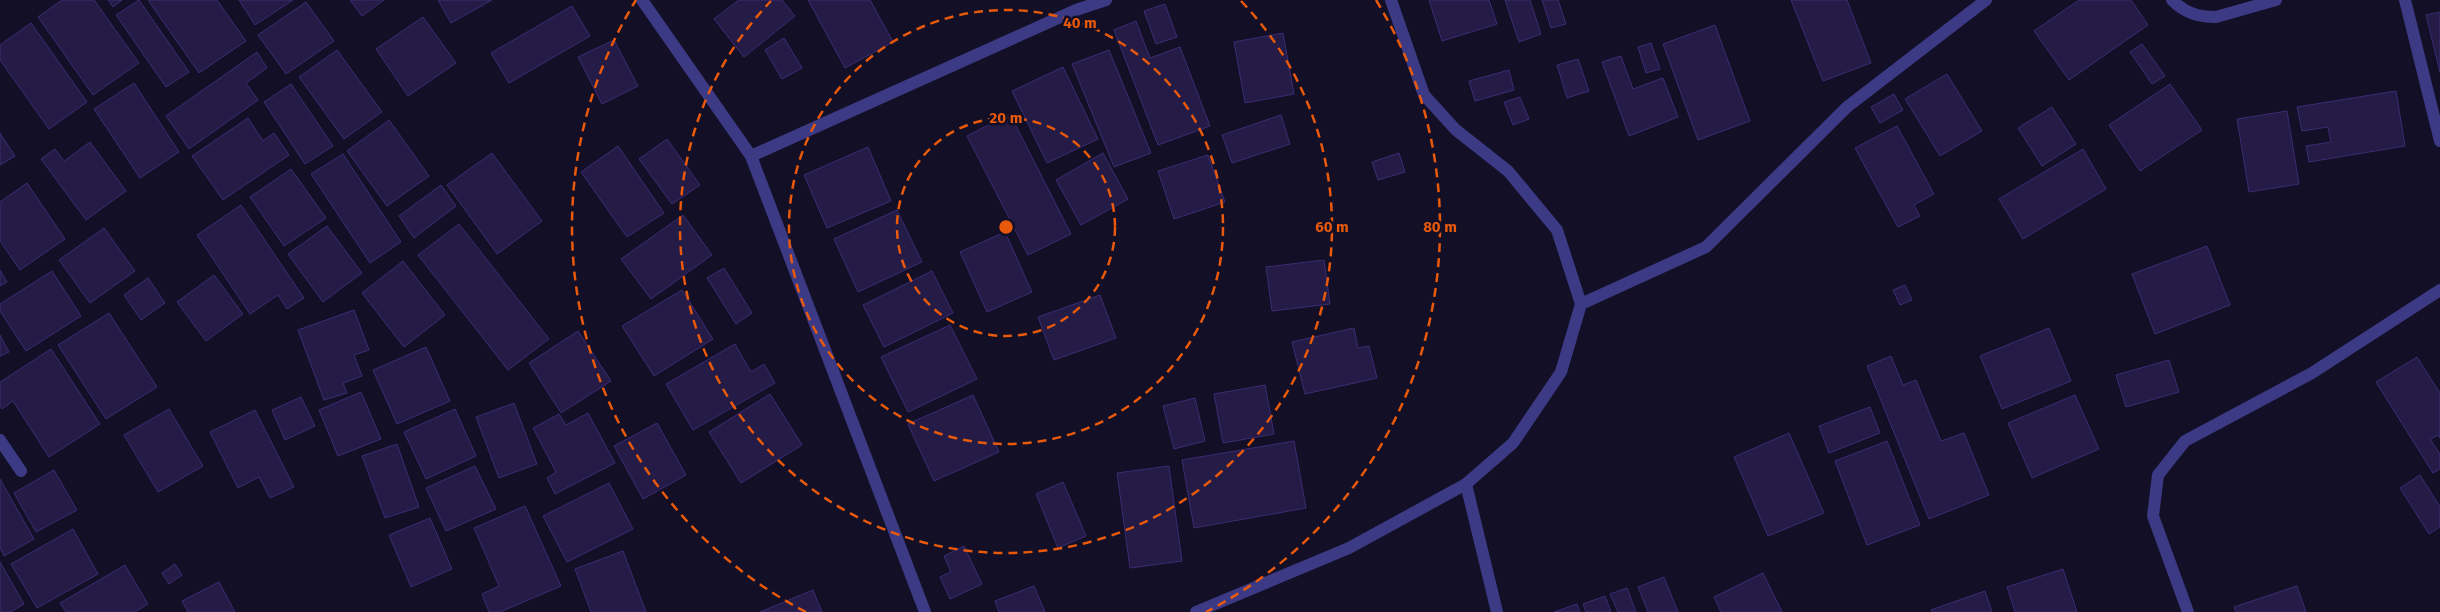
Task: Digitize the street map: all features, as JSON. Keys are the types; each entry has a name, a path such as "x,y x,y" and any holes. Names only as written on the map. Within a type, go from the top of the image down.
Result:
{"street":[{"path":"642,0 752,156 925,612"},
{"path":"752,156 1076,10 1106,0"},
{"path":"1196,612 1350,548 1466,484 1513,444 1560,372 1581,304 1557,230 1508,171 1456,130 1424,95 1390,0"},
{"path":"1581,304 1706,247 1847,107 1986,0"},
{"path":"2172,0 2185,12 2206,17 2216,17 2276,0"},
{"path":"2405,0 2440,141"},
{"path":"2188,612 2153,516 2158,475 2185,441 2312,374 2440,290"},
{"path":"0,440 21,471"},
{"path":"1466,484 1497,612"}],"building":[{"path":"62,0 94,0 139,63 93,95 38,17"},
{"path":"108,0 122,0 113,7"},
{"path":"139,0 189,72 166,87 116,15"},
{"path":"148,0 217,0 246,41 199,73"},
{"path":"239,0 293,0 255,25"},
{"path":"350,0 384,0 362,16"},
{"path":"438,0 492,0 451,23"},
{"path":"739,0 782,0 795,16 744,57 714,19"},
{"path":"808,0 870,0 893,42 845,68"},
{"path":"1429,0 1489,0 1497,24 1442,41"},
{"path":"1505,0 1530,0 1541,34 1519,42"},
{"path":"1542,0 1558,0 1566,24 1551,28"},
{"path":"1791,0 1847,0 1871,63 1823,81"},
{"path":"2079,0 2131,0 2148,25 2069,80 2034,31"},
{"path":"306,2 334,41 286,74 258,35"},
{"path":"1165,4 1177,37 1156,44 1144,11"},
{"path":"572,6 590,36 509,83 491,53"},
{"path":"2440,12 2440,72 2426,15"},
{"path":"423,17 456,63 408,96 376,49"},
{"path":"1136,21 1150,58 1180,47 1210,126 1158,145 1114,30"},
{"path":"31,23 87,102 49,129 0,60 0,45"},
{"path":"1715,25 1750,121 1698,140 1663,44"},
{"path":"1283,33 1294,94 1245,103 1234,42"},
{"path":"784,38 802,68 782,79 765,50"},
{"path":"614,40 638,86 602,104 578,57"},
{"path":"1651,43 1660,69 1646,73 1638,47"},
{"path":"2142,44 2165,76 2152,84 2130,52"},
{"path":"337,50 382,112 344,139 299,77"},
{"path":"1109,50 1151,153 1114,167 1072,64"},
{"path":"257,52 267,68 246,83 258,100 189,149 166,116"},
{"path":"1621,56 1633,89 1663,78 1678,117 1629,136 1602,62"},
{"path":"1578,59 1589,91 1567,98 1557,65"},
{"path":"1063,67 1098,139 1047,163 1012,91"},
{"path":"1509,70 1514,90 1475,101 1469,81"},
{"path":"1947,74 1982,131 1940,156 1905,99"},
{"path":"134,83 179,152 140,178 94,109"},
{"path":"291,84 333,146 305,164 264,102"},
{"path":"2170,84 2202,130 2140,171 2109,125"},
{"path":"2396,91 2405,146 2309,162 2306,146 2331,142 2328,127 2302,131 2297,107"},
{"path":"1894,94 1903,110 1880,123 1871,107"},
{"path":"1520,97 1529,119 1513,125 1504,102"},
{"path":"2052,107 2076,144 2042,166 2018,128"},
{"path":"2287,111 2299,184 2249,192 2237,119"},
{"path":"1010,114 1071,234 1028,255 967,136"},
{"path":"1281,115 1290,144 1232,163 1222,135"},
{"path":"248,118 263,141 274,133 289,155 223,200 192,156"},
{"path":"389,120 429,176 387,206 347,151"},
{"path":"1897,126 1934,194 1914,205 1920,216 1898,227 1855,148"},
{"path":"0,133 15,156 0,165"},
{"path":"667,139 700,185 672,204 639,159"},
{"path":"90,142 126,191 86,220 41,159 55,149 64,161"},
{"path":"618,146 664,213 627,237 581,172"},
{"path":"868,147 891,201 827,228 804,175"},
{"path":"2083,149 2106,189 2023,239 1999,199"},
{"path":"492,153 542,221 497,254 447,185"},
{"path":"1103,153 1128,199 1081,225 1056,180"},
{"path":"1399,153 1405,172 1378,180 1372,162"},
{"path":"343,154 401,242 370,263 311,174"},
{"path":"1208,155 1225,202 1174,219 1158,171"},
{"path":"291,169 326,218 284,246 250,197"},
{"path":"27,183 65,239 20,270 0,241 0,202"},
{"path":"441,185 456,206 414,238 399,216"},
{"path":"241,205 304,298 287,309 278,295 250,314 197,235"},
{"path":"897,210 922,262 858,292 834,239"},
{"path":"683,215 712,255 651,299 621,259"},
{"path":"459,224 549,339 508,370 418,255"},
{"path":"327,226 362,273 323,302 288,254"},
{"path":"104,228 135,271 90,303 59,260"},
{"path":"1005,232 1032,292 987,312 960,252"},
{"path":"2207,246 2230,305 2155,334 2132,274"},
{"path":"1324,260 1330,304 1272,311 1266,267"},
{"path":"403,261 445,315 404,347 362,293"},
{"path":"724,268 752,313 736,324 707,278"},
{"path":"0,270 7,282 0,286"},
{"path":"52,271 81,316 26,351 0,311 0,304"},
{"path":"932,271 953,313 884,347 863,305"},
{"path":"214,275 243,314 206,341 177,302"},
{"path":"148,278 165,303 141,320 124,295"},
{"path":"1905,285 1912,300 1900,305 1893,290"},
{"path":"682,290 713,339 654,376 622,326"},
{"path":"1100,295 1116,338 1054,360 1038,317"},
{"path":"354,310 369,350 354,355 362,376 343,383 347,393 324,400 298,330"},
{"path":"109,313 157,387 106,419 58,345"},
{"path":"950,325 977,379 908,412 881,357"},
{"path":"1354,328 1358,348 1369,346 1377,378 1305,394 1292,342"},
{"path":"2049,328 2071,381 2002,409 1980,356"},
{"path":"578,331 611,381 561,413 529,363"},
{"path":"0,335 9,352 0,356"},
{"path":"735,344 751,372 764,364 775,383 693,430 666,384"},
{"path":"426,347 450,401 397,424 373,370"},
{"path":"51,349 100,424 49,457 13,401 2,409 0,406 0,382"},
{"path":"1891,356 1903,385 1916,380 1941,441 1964,433 1989,495 1929,519 1867,366"},
{"path":"2417,357 2440,393 2440,438 2438,435 2430,439 2440,454 2440,469 2433,473 2376,382"},
{"path":"2169,360 2179,392 2126,407 2116,375"},
{"path":"1265,385 1274,434 1223,443 1214,394"},
{"path":"361,392 381,439 338,456 319,410"},
{"path":"770,394 802,445 741,483 709,432"},
{"path":"973,395 999,452 934,481 908,424"},
{"path":"2075,395 2099,449 2032,478 2008,423"},
{"path":"301,397 315,426 285,440 272,410"},
{"path":"1195,398 1205,441 1174,449 1163,406"},
{"path":"514,403 537,464 499,478 476,417"},
{"path":"1870,407 1880,433 1829,453 1819,426"},
{"path":"169,409 203,466 158,492 124,435"},
{"path":"455,409 476,456 426,479 404,432"},
{"path":"255,410 294,487 270,498 259,477 238,488 210,432"},
{"path":"588,413 615,463 555,494 547,478 556,472 533,428 559,414 566,425"},
{"path":"657,423 686,475 643,499 614,446"},
{"path":"1789,433 1824,513 1768,536 1734,457"},
{"path":"1294,441 1306,508 1194,528 1182,460"},
{"path":"1887,441 1920,525 1867,545 1835,461"},
{"path":"397,444 419,507 385,518 362,456"},
{"path":"475,466 496,509 446,531 426,488"},
{"path":"1169,466 1182,561 1130,568 1117,473"},
{"path":"54,470 77,510 36,532 14,493"},
{"path":"2420,475 2440,507 2440,527 2429,534 2400,488"},
{"path":"0,479 34,539 4,556 0,548"},
{"path":"1063,482 1086,536 1058,548 1036,494"},
{"path":"609,483 633,529 567,562 543,516"},
{"path":"525,506 561,586 500,612 489,612 482,594 499,586 474,528"},
{"path":"430,518 452,569 411,587 389,535"},
{"path":"73,529 98,574 37,608 11,564"},
{"path":"964,546 982,584 950,599 940,577 951,572 944,556"},
{"path":"623,551 646,612 591,612 575,569"},
{"path":"0,562 24,604 11,612 0,612"},
{"path":"175,564 182,575 169,584 162,573"},
{"path":"125,565 148,604 135,612 66,612 60,603"},
{"path":"2063,569 2077,612 2015,612 2007,587"},
{"path":"1763,573 1782,612 1721,612 1714,597"},
{"path":"1664,577 1678,612 1648,612 1638,587"},
{"path":"219,582 235,612 188,612 182,601"},
{"path":"1034,586 1045,612 999,612 995,601"},
{"path":"2297,586 2306,612 2236,612 2234,607"},
{"path":"1627,588 1636,612 1618,612 1610,594"},
{"path":"813,590 822,612 760,612"},
{"path":"1985,591 1992,612 1932,612 1931,610"},
{"path":"1605,596 1611,612 1586,612 1583,604"},
{"path":"1577,604 1580,612 1554,612"}]}
